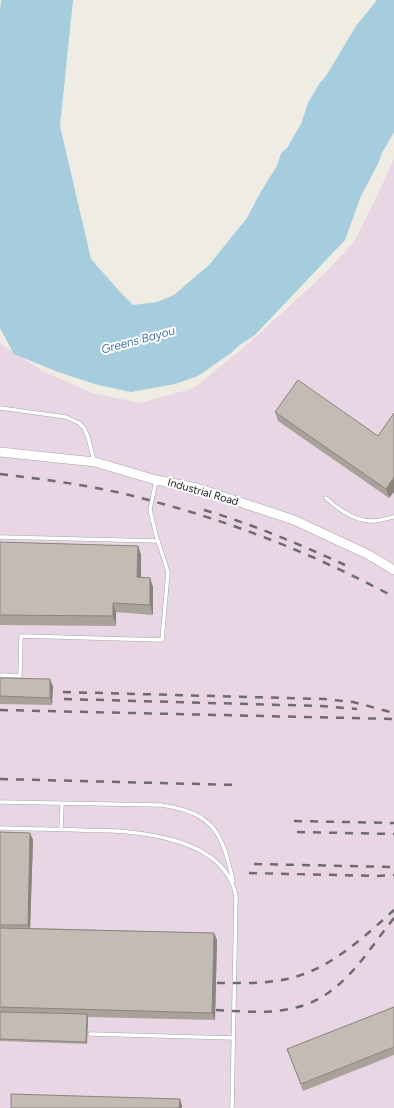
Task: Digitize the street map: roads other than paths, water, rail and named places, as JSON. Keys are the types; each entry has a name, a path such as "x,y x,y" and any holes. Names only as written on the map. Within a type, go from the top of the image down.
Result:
{"street":[{"name":"Industrial Road","path":"0,452 95,462 156,480 197,488 294,520 366,554 394,570"}],"lane":[{"path":"0,408 66,417 79,423 84,428 88,437 95,462"},
{"path":"0,676 20,676 22,636 162,640 168,572 150,509 156,480"},
{"path":"326,498 334,506 361,520 374,521 394,517"},
{"path":"0,537 158,541"},
{"path":"0,802 161,805 178,808 195,814 209,823 217,832 224,850 236,896 232,1108"},
{"path":"62,804 62,830"},
{"path":"0,828 127,831 157,836 182,843 203,852 226,872 234,886"},
{"path":"90,1034 233,1038"}],"water":[{"name":"Greens Bayou","path":"1,0 73,0 60,126 91,259 133,305 157,302 174,295 209,265 247,218 260,193 277,166 281,153 287,148 301,124 308,103 356,26 377,0 394,0 394,132 361,196 345,240 254,336 198,376 175,384 131,392 98,385 58,372 14,354 0,328"}],"railway":[{"path":"0,474 58,481 96,488 133,496 183,510 245,530 306,554 394,597"},
{"path":"204,510 275,535 345,565"},
{"path":"63,692 324,699 353,702 394,713"},
{"path":"64,699 321,706 357,709"},
{"path":"0,710 394,719"},
{"path":"0,779 238,785"},
{"path":"294,821 394,823"},
{"path":"297,832 394,834"},
{"path":"254,864 394,867"},
{"path":"249,873 377,876 394,875"},
{"path":"217,983 270,982 302,975 331,961 345,952 394,910"},
{"path":"216,1010 254,1012 277,1011 299,1007 315,1001 331,991 352,972 394,918"}]}
